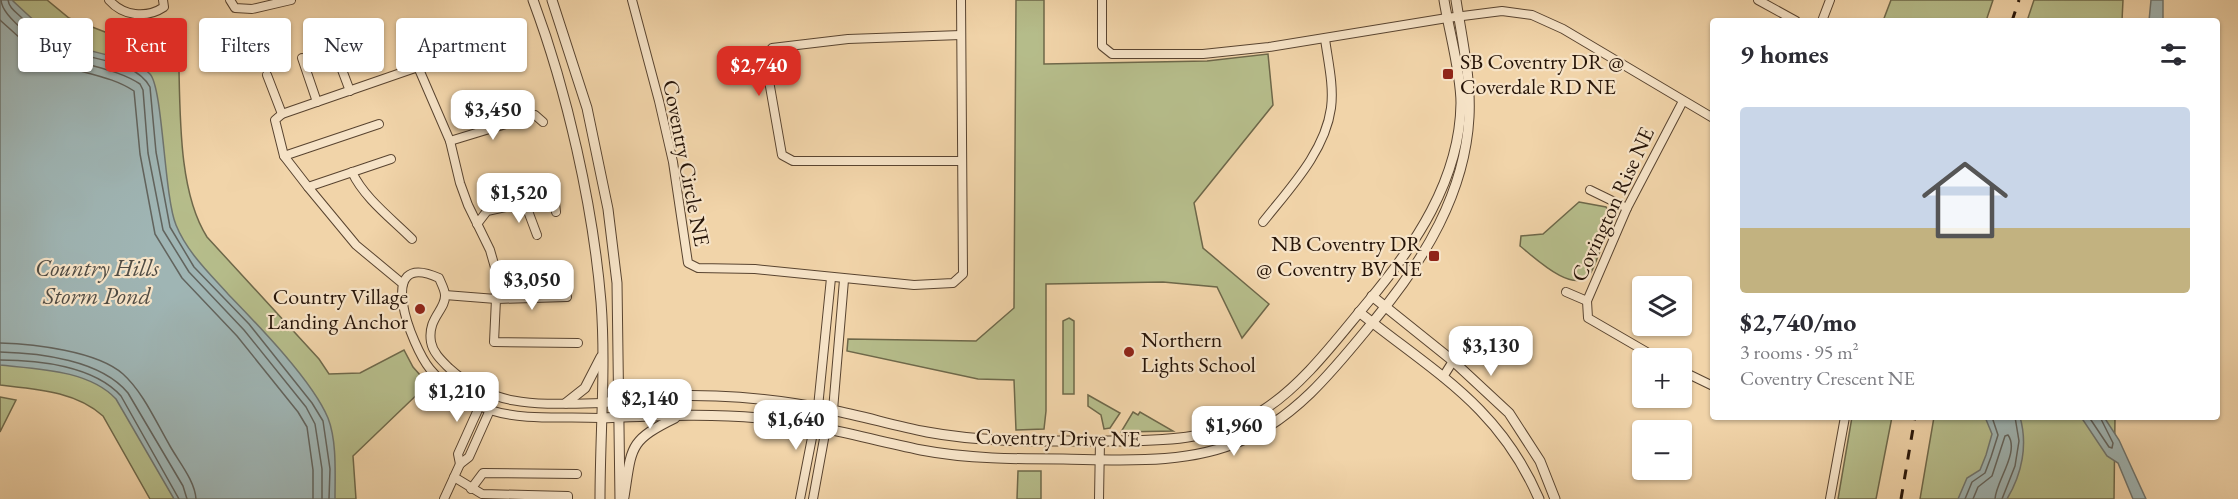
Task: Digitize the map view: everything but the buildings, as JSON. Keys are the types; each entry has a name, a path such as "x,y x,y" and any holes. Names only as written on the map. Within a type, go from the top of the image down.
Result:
{"street":[{"path":"109,0 129,14 135,15 155,13 164,7 163,0"},
{"path":"230,0 235,8 252,9 291,0"},
{"path":"533,0 546,34 568,113 586,198 601,302 600,499"},
{"path":"552,0 586,108 608,209 617,283 618,417 622,499"},
{"name":"Coventry Circle NE","path":"632,0 670,152 688,263 698,268 755,269 844,280 914,285 954,283 963,274 961,0"},
{"path":"1102,0 1102,46 1112,54 1203,54 1325,39 1459,16 1502,11 1532,15 1563,29 1710,115"},
{"name":"Coventry Drive NE","path":"601,403 618,400 700,397 761,400 818,407 928,432 996,441 1170,441 1235,425 1282,398 1359,312 1424,226 1442,189 1457,134 1461,102 1444,0"},
{"name":"Coventry Drive NE","path":"600,418 680,415 760,418 814,425 924,450 996,458 1099,460 1169,458 1215,450 1242,440 1291,412 1385,308 1444,219 1461,172 1469,117 1468,75 1456,0"},
{"path":"1758,0 1791,18"},
{"path":"1823,18 1830,0"},
{"path":"961,35 848,39 772,48 765,58 782,155 793,161 961,160"},
{"path":"1263,222 1303,173 1324,132 1331,108 1325,39"},
{"path":"302,58 317,102"},
{"path":"343,72 350,91"},
{"path":"403,284 356,245 308,187 284,156 275,120 282,114 404,72"},
{"path":"420,72 450,141 460,183 490,250 496,271 494,342 578,343"},
{"path":"267,75 282,114"},
{"name":"Covington Rise NE","path":"1638,348 1588,318 1587,301 1627,208 1683,101"},
{"path":"450,141 535,115 543,122"},
{"path":"284,156 378,124"},
{"path":"308,187 391,159"},
{"path":"352,172 371,198 412,240"},
{"path":"1590,190 1627,208"},
{"path":"477,224 487,211 525,203 555,203 556,212"},
{"path":"525,203 537,235"},
{"path":"1424,226 1434,233"},
{"path":"600,418 524,415 490,410 456,393 426,363 400,297 403,284 413,274 427,273 439,278 445,295 442,305 433,318 431,344 441,361 489,396 526,402 601,403"},
{"path":"800,499 818,407 831,278"},
{"path":"813,499 826,428 833,410 844,280"},
{"path":"1566,292 1587,301"},
{"path":"445,295 496,299 567,297"},
{"path":"1372,296 1453,361 1509,413 1540,461 1555,499"},
{"path":"1359,312 1465,393 1502,431 1526,468 1539,499"},
{"path":"566,403 585,388 602,355"},
{"path":"1443,377 1453,361"},
{"path":"1692,376 1710,385"},
{"path":"460,464 458,454 478,405 489,396"},
{"path":"444,499 460,464 469,457 490,410 489,396"},
{"path":"622,499 632,451 639,439 680,415"},
{"path":"1830,499 1844,420"},
{"path":"1099,499 1100,441"},
{"path":"471,489 483,473 577,474"},
{"path":"454,477 482,494 568,496 568,499"}],"green space":[{"name":"Country Hills Storm Pond","path":"0,0 47,0 69,18 18,18 18,72 93,72 93,27 105,32 105,72 179,72 182,140 189,193 207,237 319,359 329,374 360,373 404,350 413,367 428,384 353,456 356,499 150,499 103,416 68,396 0,385"},
{"path":"1016,0 1044,0 1044,64 1207,61 1268,54 1273,105 1194,203 1203,248 1269,304 1242,338 1217,287 1163,282 1046,284 1044,429 1016,430 1014,380 978,379 847,351 848,339 976,341 1014,308"},
{"path":"1891,0 1993,0 1987,18 1884,18"},
{"path":"2034,0 2123,0 2122,18 2028,18"},
{"path":"1579,202 1606,207 1612,218 1590,274 1583,280 1574,280 1554,272 1520,246 1521,236 1543,234"},
{"path":"1069,318 1074,321 1074,394 1063,394 1063,321"},
{"path":"1088,395 1120,413 1110,428 1104,429 1101,415 1088,406"},
{"path":"0,397 16,400 0,432"},
{"path":"1133,412 1138,415 1140,412 1173,431 1121,432"},
{"path":"1851,420 1891,420 1876,499 1838,499"},
{"path":"1933,420 2115,420 2114,499 1920,499"},
{"path":"1018,471 1041,471 1041,499 1017,499"}],"water":[{"name":"Country Hills Storm Pond","path":"0,0 12,0 32,18 18,18 18,72 93,72 93,51 105,54 105,72 147,72 150,74 158,99 169,191 176,225 199,262 283,353 320,403 328,418 333,437 335,499 174,499 116,399 105,389 92,382 62,373 0,365"},
{"path":"2151,0 2163,0 2163,18 2149,18"},
{"path":"1986,420 2021,420 2022,459 2007,499 1958,499 1967,478 1980,470 1992,434"},
{"path":"2083,420 2106,420 2119,440 2146,499 2133,499 2118,463 2107,456"}],"railway":[{"path":"2013,18 2019,0"},
{"path":"1901,499 1914,420"}],"place":[{"name":"SB Coventry DR @ Coverdale RD NE","path":"1448,74"},
{"name":"NB Coventry DR @ Coventry BV NE","path":"1434,256"},
{"name":"Country Village Landing Anchor","path":"420,309"},
{"name":"Northern Lights School","path":"1129,352"}]}
